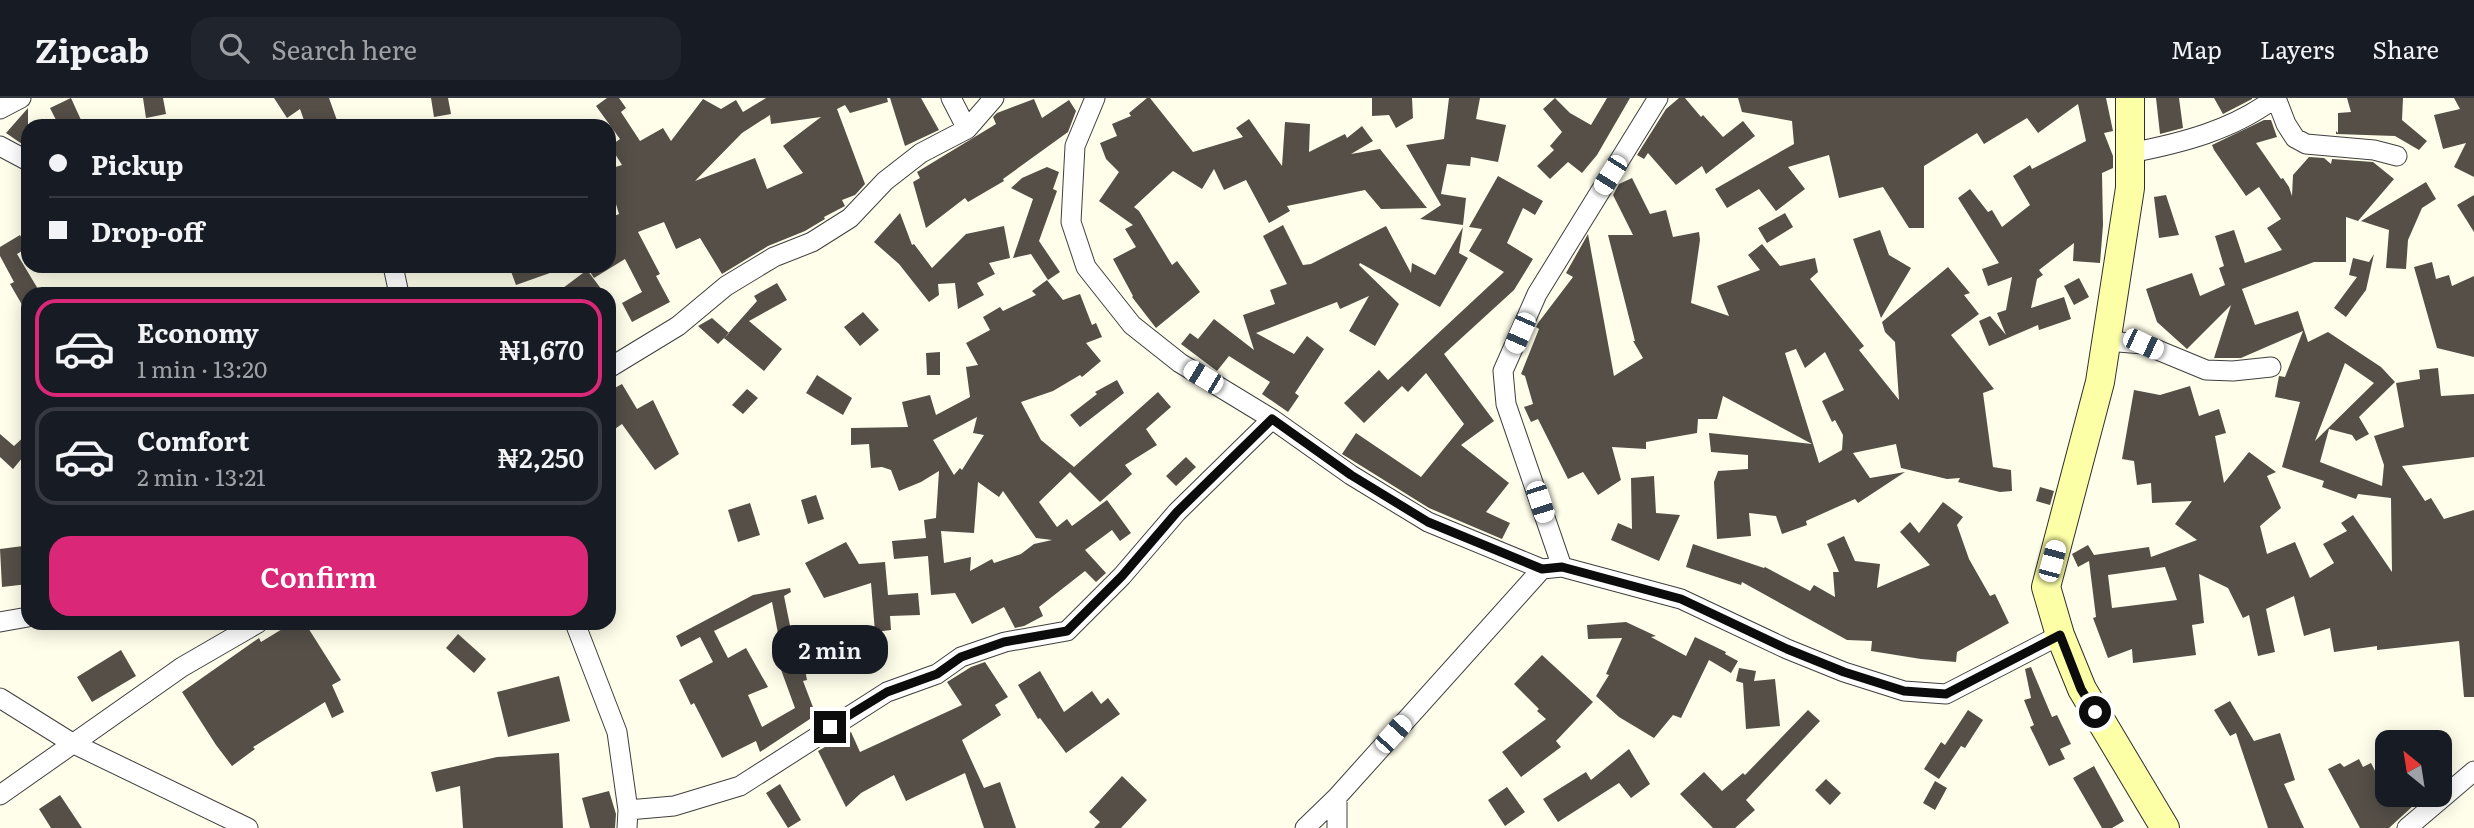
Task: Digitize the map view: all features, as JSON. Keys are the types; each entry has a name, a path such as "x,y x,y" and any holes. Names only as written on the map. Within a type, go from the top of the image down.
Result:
{"street":[{"path":"0,109 22,98"},
{"path":"951,98 967,129"},
{"path":"616,364 678,326 726,286 774,257 812,242 850,218 885,181 921,153 967,129 994,98"},
{"path":"1095,98 1075,146 1071,222 1086,267 1132,325 1180,363 1272,419 1351,475 1428,522 1552,568 1681,599 1787,649 1844,672 1904,691 1946,694 2060,635"},
{"path":"2130,98 2130,188 2100,382 2046,587 2060,635 2081,689 2165,828"},
{"path":"2130,153 2166,146 2227,126 2258,111 2275,98 2295,138 2306,144 2374,150 2396,156"},
{"path":"1552,568 1506,404 1503,371 1536,294 1654,100"},
{"path":"0,146 21,157"},
{"path":"2106,341 2143,344 2206,370 2233,371 2271,367"},
{"path":"578,630 617,732 628,819 740,786 887,692 937,674 961,657 1004,642 1067,631 1122,576 1177,512 1272,419"},
{"path":"1304,828 1337,797 1552,568"},
{"path":"0,622 21,618"},
{"path":"0,795 182,667 246,630"},
{"path":"0,698 72,743 248,828"},
{"path":"2407,828 2474,771"},
{"path":"1337,797 1338,828"}],"building":[{"path":"71,98 81,119 56,119 50,108"},
{"path":"143,98 163,98 166,114 146,118"},
{"path":"274,98 329,98 336,119 304,119 300,109 287,118"},
{"path":"431,98 448,98 451,114 434,117"},
{"path":"607,98 619,98 626,108 621,112 640,141 663,128 671,141 703,99 721,109 736,100 743,112 766,98 887,98 888,102 850,113 845,105 837,109 865,184 855,195 842,200 845,206 805,231 768,246 722,274 700,238 676,249 664,222 638,232 660,274 656,276 670,302 632,322 622,303 642,292 625,259 616,265 616,215 619,214 616,204 616,167 622,165 616,156 616,142 620,139 616,134 616,119 605,119 596,106","holes":["770,115 771,124 821,117 783,146 803,173 767,189 755,158 695,181 742,133"]},
{"path":"890,98 921,98 939,130 905,146"},
{"path":"1150,98 1193,152 1243,137 1236,128 1249,119 1282,166 1285,122 1310,124 1309,152 1345,134 1347,138 1362,126 1373,141 1351,154 1380,149 1427,208 1381,209 1365,190 1287,206 1290,211 1269,223 1246,180 1224,190 1214,169 1202,189 1173,171 1134,207 1172,265 1177,261 1200,292 1156,328 1132,297 1113,259 1136,247 1125,229 1133,225 1099,201 1119,172 1106,159 1100,143 1117,136 1112,124 1131,116 1129,113"},
{"path":"1372,98 1412,98 1413,118 1396,128 1389,115 1372,116"},
{"path":"1449,98 1480,98 1476,119 1506,125 1498,162 1471,157 1470,166 1447,164 1441,194 1466,198 1463,225 1420,219 1441,205 1406,145 1444,139"},
{"path":"1555,98 1570,113 1591,125 1607,98 1630,98 1597,155 1582,173 1568,162 1550,179 1537,166 1554,150 1550,146 1562,132 1543,109"},
{"path":"1679,98 1685,98 1723,137 1743,121 1755,136 1706,174 1702,166 1676,185 1648,153 1644,159 1637,155 1666,109"},
{"path":"1738,98 2106,98 2113,131 2104,133 2113,156 2113,168 2102,173 2103,225 2100,263 2073,261 2074,243 2039,270 2043,275 2037,279 2031,308 2064,297 2071,319 2039,330 2038,325 1989,346 1979,321 1990,316 2006,335 1997,313 2006,310 2012,277 1988,286 1982,269 1999,263 1958,198 1970,189 1988,212 1992,210 2002,227 2030,205 2013,176 2030,165 2032,169 2086,141 2078,104 2038,133 2027,118 1984,144 1977,133 1924,166 1924,228 1909,228 1883,187 1839,198 1829,155 1788,167 1805,189 1776,211 1759,189 1727,208 1715,189 1794,144 1792,121 1742,112"},
{"path":"2156,98 2179,98 2183,128 2160,134"},
{"path":"2214,98 2252,98 2252,99 2223,114"},
{"path":"2347,98 2403,98 2402,120 2427,141 2419,150 2395,136 2336,134 2338,113 2351,112"},
{"path":"2454,98 2474,98 2474,177 2454,167 2466,143 2443,149 2434,115 2460,109"},
{"path":"1034,99 1042,118 1069,100 1076,111 1068,132 1003,179 1004,181 968,202 965,198 926,228 913,182 920,178 917,172 996,124 993,117 997,113"},
{"path":"28,108 28,119 21,119 21,143 6,133"},
{"path":"2264,120 2271,120 2277,137 2256,143 2281,179 2283,178 2292,196 2293,175 2309,157 2324,158 2331,164 2332,159 2373,162 2394,179 2358,221 2346,217 2346,262 2314,262 2242,289 2255,325 2298,311 2308,342 2328,332 2381,367 2395,382 2359,417 2369,434 2356,441 2352,435 2329,429 2320,462 2382,486 2384,465 2374,436 2404,427 2396,383 2420,379 2419,370 2438,368 2441,396 2474,394 2474,457 2402,466 2425,501 2431,498 2444,519 2474,510 2474,697 2464,697 2459,641 2377,650 2377,646 2334,652 2330,628 2304,636 2294,596 2266,609 2275,652 2258,656 2249,615 2243,618 2228,588 2199,574 2204,623 2192,625 2196,655 2133,663 2132,649 2108,658 2093,618 2096,617 2089,561 2078,567 2072,554 2088,545 2094,555 2149,547 2151,557 2197,540 2175,524 2192,501 2152,503 2151,483 2137,485 2134,461 2122,459 2134,390 2160,395 2190,386 2199,416 2219,409 2226,433 2215,436 2224,483 2249,452 2276,472 2267,476 2281,508 2260,526 2267,554 2295,542 2310,578 2334,563 2323,544 2347,531 2341,523 2353,515 2392,572 2391,498 2358,494 2356,499 2322,487 2324,481 2282,467 2300,402 2275,397 2279,376 2285,377 2303,331 2241,358 2214,358 2231,305 2187,349 2157,322 2146,289 2192,273 2200,296 2225,285 2219,268 2224,266 2215,236 2234,230 2245,263 2282,250 2267,228 2281,219 2259,187 2246,196 2212,145","holes":["2345,363 2374,383 2315,441","2165,567 2177,600 2112,608 2108,575"]},
{"path":"1047,167 1059,172 1053,189 1057,191 1039,241 1060,272 1048,280 1031,254 1013,258 1033,199 1011,188 1022,178"},
{"path":"1498,176 1543,201 1535,215 1523,208 1507,243 1533,259 1514,290 1444,354 1494,421 1461,445 1509,483 1486,512 1510,523 1502,539 1429,508 1342,454 1356,433 1421,477 1464,424 1426,373 1408,392 1402,386 1364,423 1344,403 1379,370 1388,380 1504,272 1469,251 1482,229 1469,227"},
{"path":"1632,178 1650,214 1666,210 1673,237 1699,232 1691,303 1729,316 1717,286 1760,270 1748,255 1762,244 1780,266 1815,258 1818,272 1810,279 1864,346 1859,350 1899,400 1895,342 1885,332 1882,322 1948,267 1970,293 1964,295 1979,314 1951,335 1994,389 1983,393 1993,467 2011,470 2012,491 2000,492 1958,482 1960,478 1947,479 1901,468 1896,444 1853,453 1870,478 1905,472 1858,503 1855,499 1806,521 1807,525 1782,534 1776,516 1749,513 1751,536 1717,539 1714,482 1718,471 1748,469 1748,455 1711,452 1709,433 1812,444 1723,396 1717,419 1698,419 1697,433 1646,442 1646,449 1612,447 1621,480 1598,495 1583,472 1568,479 1538,419 1531,422 1524,407 1533,404 1525,376 1521,374 1539,329 1536,327 1573,277 1566,273 1588,234 1614,376 1643,358 1633,341 1608,235 1633,235 1613,195 1619,184","holes":["1796,349 1805,368 1825,352 1844,390 1822,401 1832,422 1835,420 1843,435 1842,450 1819,463 1785,353"]},
{"path":"2426,182 2436,199 2422,208 2408,240 2406,269 2386,268 2389,230 2361,221"},
{"path":"2166,195 2179,235 2159,238 2154,197"},
{"path":"2474,195 2474,232 2457,205"},
{"path":"900,213 912,245 914,244 932,268 966,234 1004,226 1010,258 989,263 995,274 977,283 984,295 958,309 955,283 938,284 939,295 929,302 899,264 874,242"},
{"path":"1785,213 1793,227 1767,243 1758,228"},
{"path":"1283,225 1303,265 1311,264 1386,226 1411,273 1412,263 1435,275 1463,227 1459,253 1468,258 1440,307 1360,263 1359,265 1399,304 1375,346 1349,331 1369,296 1340,309 1337,302 1256,333 1294,354 1307,336 1324,349 1295,393 1299,396 1288,412 1262,394 1270,382 1229,356 1217,371 1181,344 1190,333 1198,339 1214,319 1254,350 1243,315 1275,304 1270,290 1287,284 1263,236"},
{"path":"1880,230 1889,255 1911,268 1881,318 1853,239"},
{"path":"20,235 21,252 17,254 21,261 21,273 28,273 37,287 21,287 21,303 10,284 14,282 0,256 0,247"},
{"path":"2374,254 2366,290 2346,317 2334,308 2357,277 2349,275 2353,258 2369,262"},
{"path":"2432,262 2436,279 2449,275 2452,286 2474,276 2474,357 2437,348 2414,267"},
{"path":"512,273 550,273 516,285"},
{"path":"583,273 589,273 600,287 564,287"},
{"path":"2079,278 2089,297 2074,305 2064,286"},
{"path":"1047,280 1063,300 1080,294 1092,325 1096,323 1102,337 1086,343 1101,361 1082,377 1080,375 1053,391 1021,402 1041,440 1074,467 1158,392 1171,407 1146,429 1157,445 1125,465 1132,474 1100,502 1070,472 1039,502 1057,527 1067,519 1072,526 1107,500 1131,533 1120,541 1112,530 1085,550 1106,573 1096,582 1085,571 1039,607 1043,616 1024,626 1015,628 1004,607 972,624 955,593 931,595 928,556 894,559 892,541 926,538 924,520 936,518 939,471 899,491 891,470 871,468 869,444 851,445 851,428 908,427 902,402 930,395 936,415 970,397 966,367 978,365 966,343 990,330 983,317 1000,307 1003,311 1036,295 1032,291","holes":["977,417 973,433 984,435 962,470 960,468 954,475 933,440","978,482 999,497 1003,491 1036,538 1052,540 1034,544 1021,554 994,563 992,559 970,571 971,557 944,563 941,531 974,533"]},
{"path":"777,283 787,300 749,321 782,349 764,371 724,338 757,301 754,296"},
{"path":"863,312 879,330 860,346 844,327"},
{"path":"712,318 729,333 718,344 698,326"},
{"path":"940,352 940,375 927,375 926,353"},
{"path":"817,375 852,398 843,415 806,393"},
{"path":"1117,380 1124,393 1080,427 1070,415 1097,394 1095,392"},
{"path":"622,384 637,409 653,400 679,454 655,470 622,424 616,428 616,387"},
{"path":"747,389 758,398 743,414 732,405"},
{"path":"0,434 14,446 21,440 21,459 13,469 0,457"},
{"path":"1186,457 1196,467 1176,486 1166,476"},
{"path":"1654,476 1656,513 1680,515 1659,561 1611,540 1618,523 1632,529 1631,478"},
{"path":"2040,487 2054,491 2050,505 2036,501"},
{"path":"816,495 824,519 808,524 801,500"},
{"path":"1943,502 1963,517 1957,525 1969,559 1990,596 1995,594 2009,623 1957,652 1956,662 1871,651 1872,641 1847,640 1742,582 1741,585 1686,567 1693,544 1765,567 1810,591 1814,585 1835,597 1833,572 1839,572 1827,544 1844,536 1855,561 1880,564 1877,588 1930,565 1900,532 1910,522 1919,533"},
{"path":"750,503 760,535 738,542 728,510"},
{"path":"846,542 859,564 885,562 888,595 918,593 920,615 890,616 891,630 875,632 871,583 824,598 805,563"},
{"path":"21,546 21,585 2,587 0,549"},
{"path":"790,588 791,592 784,596 797,660 803,659 807,680 803,681 816,715 760,752 756,741 722,758 679,680 713,662 700,637 681,647 676,636 753,595","holes":["772,602 784,665 780,667 795,708 762,727 748,695 768,687 746,648 728,658 714,631"]},
{"path":"1626,622 1656,636 1651,637 1686,656 1695,637 1738,661 1731,673 1709,660 1681,718 1673,715 1654,738 1619,717 1596,696 1609,675 1606,674 1622,638 1588,639 1587,625"},
{"path":"281,630 309,630 341,680 332,685 344,712 332,718 325,702 253,747 255,749 232,766 182,692 259,638 261,642"},
{"path":"458,634 486,659 474,673 446,648"},
{"path":"121,650 136,676 92,702 77,677"},
{"path":"1542,655 1593,702 1556,741 1561,747 1521,777 1502,752 1546,719 1514,684"},
{"path":"985,662 1008,697 995,705 1001,715 962,740 984,788 1000,782 1016,828 984,828 965,773 906,801 894,775 861,793 846,807 818,751 851,732 860,752 962,705 947,682"},
{"path":"2031,667 2052,717 2057,715 2071,744 2060,749 2065,759 2049,766 2030,727 2034,725 2024,700 2031,698 2025,669"},
{"path":"1739,668 1756,671 1754,681 1775,679 1780,726 1746,729 1743,683 1736,681"},
{"path":"1040,671 1064,712 1092,691 1101,704 1108,698 1120,714 1066,753 1040,718 1038,719 1018,685"},
{"path":"559,676 570,721 508,737 497,692"},
{"path":"2230,701 2254,741 2280,733 2295,780 2284,784 2304,828 2268,828 2236,733 2230,736 2214,710"},
{"path":"1808,710 1820,721 1746,800 1755,810 1735,828 1713,828 1680,794 1704,772 1722,791 1743,773 1745,775"},
{"path":"1968,710 1983,720 1965,748 1961,746 1939,779 1924,769 1941,742 1945,745"},
{"path":"1629,749 1650,784 1631,798 1619,783 1558,822 1543,799 1586,772 1591,780"},
{"path":"559,753 563,828 463,828 460,786 436,792 431,772 497,757"},
{"path":"2359,759 2363,767 2371,763 2375,771 2375,807 2412,807 2389,828 2360,828 2328,769 2340,763 2344,767"},
{"path":"2094,766 2124,821 2112,828 2102,828 2073,778"},
{"path":"1122,776 1147,800 1121,828 1094,828 1100,822 1089,812"},
{"path":"1826,779 1841,793 1830,805 1815,790"},
{"path":"1935,781 1947,788 1935,810 1923,803"},
{"path":"780,784 801,820 788,828 766,793"},
{"path":"1507,787 1525,812 1505,826 1488,800"},
{"path":"609,791 616,814 615,828 590,828 582,798"},
{"path":"60,795 82,828 51,828 39,809"}],"route":[{"path":"830,727 887,692 937,674 961,657 1004,642 1067,631 1122,576 1177,512 1272,419 1351,475 1428,522 1542,569 1562,567 1681,599 1787,649 1844,672 1904,691 1946,694 2060,635 2081,689 2095,712"}]}
